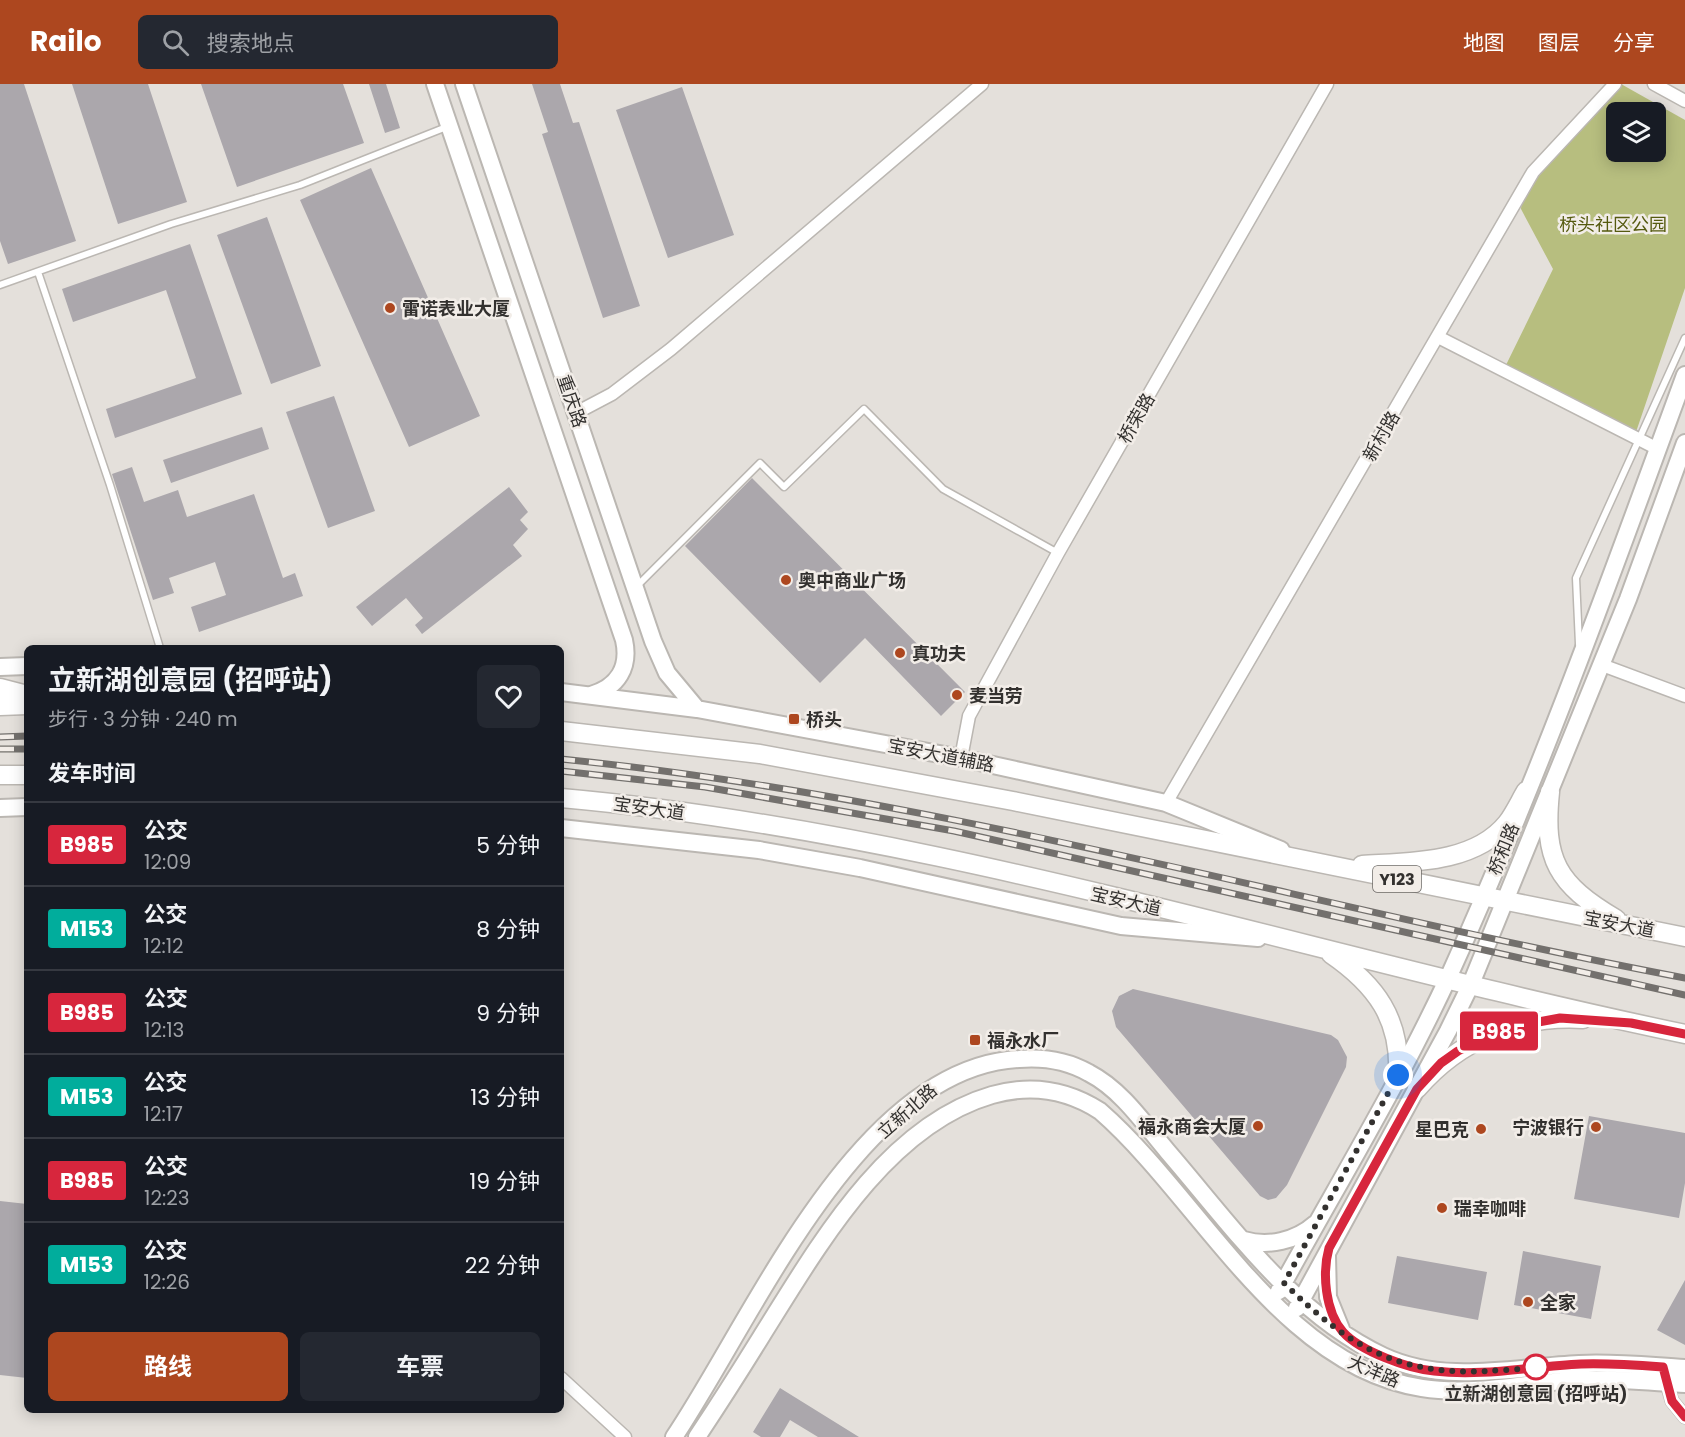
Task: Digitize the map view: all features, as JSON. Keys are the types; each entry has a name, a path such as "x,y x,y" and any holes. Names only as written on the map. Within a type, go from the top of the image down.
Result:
{"main road":[{"name":"重庆路","path":"435,84 627,651 620,677 602,692 591,695"},
{"name":"重庆路","path":"464,84 653,641 667,673 697,709"},
{"name":"桥和路","path":"1273,1301 1398,1075 1448,978 1484,897 1580,656 1685,375"},
{"name":"桥和路","path":"1291,1318 1417,1089 1471,984 1602,665 1685,443"},
{"path":"589,535 614,526"},
{"path":"0,667 24,666"},
{"path":"0,688 24,694"},
{"name":"宝安大道辅路","path":"564,692 697,709 961,758 1166,803 1310,861"},
{"path":"0,706 24,705"},
{"name":"宝安大道","path":"564,731 760,754 1341,867 1685,937"},
{"path":"0,775 24,775"},
{"path":"1341,867 1447,856 1480,845 1507,823 1526,791"},
{"path":"1550,792 1548,842 1560,872 1585,898 1627,926"},
{"name":"宝安大道","path":"564,798 638,804 864,842 1685,1034"},
{"path":"0,808 24,807"},
{"path":"564,828 759,850 860,868 1121,926 1286,940"},
{"path":"1322,948 1346,964 1381,1001 1397,1034 1398,1075"},
{"path":"1417,1089 1441,1063 1458,1051 1511,1027 1560,1018 1631,1023"},
{"name":"立新北路","path":"674,1437 794,1239 835,1182 880,1132 916,1099 946,1078 970,1068 1009,1059 1035,1058 1058,1061 1090,1073 1118,1094 1244,1240 1301,1300"},
{"name":"立新北路","path":"697,1437 809,1261 856,1198 892,1157 931,1123 955,1109 974,1100 1015,1089 1055,1091 1080,1099 1100,1112 1291,1318"},
{"path":"1244,1240 1258,1243 1279,1242 1303,1232 1317,1221"},
{"path":"1329,1248 1326,1267 1328,1297 1344,1332"},
{"name":"大洋路","path":"1301,1300 1344,1332 1383,1356 1433,1371 1473,1372 1591,1364 1665,1375 1685,1384"},
{"name":"大洋路","path":"1291,1318 1338,1355 1366,1371 1392,1381 1422,1388 1476,1390 1576,1380 1665,1375 1685,1368"}],"street":[{"path":"576,413 612,394 671,349 982,84"},
{"name":"桥荣路","path":"961,758 969,716 1058,553 1327,84"},
{"name":"新村路","path":"1166,803 1533,172 1615,84"},
{"path":"1654,84 1685,101"},
{"path":"1438,338 1658,449"},
{"path":"1602,665 1685,696"},
{"path":"1665,1375 1672,1401 1685,1417"},
{"path":"564,1381 625,1437"}],"lane":[{"path":"0,285 171,224 300,185 449,126"},
{"path":"38,272 110,485 159,645"},
{"path":"1580,656 1576,578 1685,339"},
{"path":"635,587 760,463 784,487 864,409 943,489 1058,553"}],"green space":[{"name":"桥头社区公园","path":"1621,84 1653,102 1606,102 1606,162 1666,162 1666,109 1685,120 1685,288 1636,432 1506,365 1553,269 1521,209 1524,196 1547,163"}],"building":[{"path":"0,84 24,84 76,241 8,264 0,241"},
{"path":"72,84 148,84 187,202 118,224"},
{"path":"201,84 343,84 364,143 237,187"},
{"path":"369,84 386,84 400,128 385,133"},
{"path":"532,84 560,84 573,123 579,122 640,306 603,318 542,134 548,132"},
{"path":"682,87 734,235 668,258 616,110"},
{"name":"雷诺表业大厦","path":"371,168 480,416 409,447 300,200"},
{"path":"267,217 321,366 271,384 217,235"},
{"path":"190,244 242,394 115,438 106,409 196,378 166,290 73,322 62,289"},
{"path":"334,396 375,511 328,528 286,412"},
{"path":"262,427 269,449 171,483 163,460"},
{"path":"132,467 144,502 178,490 187,517 254,494 283,578 295,573 303,596 199,632 191,607 226,595 215,562 169,578 174,593 153,600 112,474"},
{"name":"奥中商业广场","path":"752,478 965,692 941,716 865,638 820,683 685,546"},
{"path":"509,487 528,512 520,520 528,529 513,545 522,556 422,634 415,625 423,618 406,598 372,626 356,607"},
{"name":"福永商会大厦","path":"1133,989 1331,1035 1338,1040 1347,1057 1346,1067 1287,1185 1276,1198 1268,1200 1260,1196 1116,1027 1112,1011 1119,996"},
{"path":"1589,1116 1685,1133 1685,1183 1679,1218 1574,1199"},
{"path":"0,1201 24,1204 24,1378 0,1375"},
{"path":"1523,1251 1601,1266 1591,1319 1514,1305"},
{"path":"1397,1256 1487,1272 1478,1320 1388,1303"},
{"path":"1685,1280 1685,1345 1657,1330"},
{"path":"780,1388 859,1437 818,1437 790,1420 780,1437 761,1437 753,1432"}],"railway":[{"path":"0,737 24,736"},
{"path":"0,749 24,749"},
{"path":"564,759 703,776 845,799 985,826 1545,950 1685,978"},
{"path":"564,771 705,787 954,831 1685,995"}],"bus line":[{"name":"B985","path":"1685,1034 1631,1023 1560,1018 1494,1032 1458,1051 1441,1063 1417,1089 1329,1248 1326,1267 1328,1297 1340,1327 1355,1341 1383,1356 1414,1368 1452,1372 1578,1364 1663,1367 1672,1401 1685,1417"}],"place":[{"name":"雷诺表业大厦","path":"390,308"},
{"name":"奥中商业广场","path":"786,580"},
{"name":"真功夫","path":"900,653"},
{"name":"麦当劳","path":"957,695"},
{"name":"桥头","path":"794,719"},
{"name":"福永水厂","path":"975,1040"},
{"name":"福永商会大厦","path":"1258,1126"},
{"name":"宁波银行","path":"1596,1127"},
{"name":"星巴克","path":"1481,1129"},
{"name":"瑞幸咖啡","path":"1442,1208"},
{"name":"全家","path":"1528,1302"},
{"name":"立新湖创意园 (招呼站)","path":"1536,1367"}],"route":[{"path":"1398,1075 1284,1283 1323,1318 1355,1341 1383,1356 1414,1368 1452,1372 1538,1367 1536,1367"}]}
